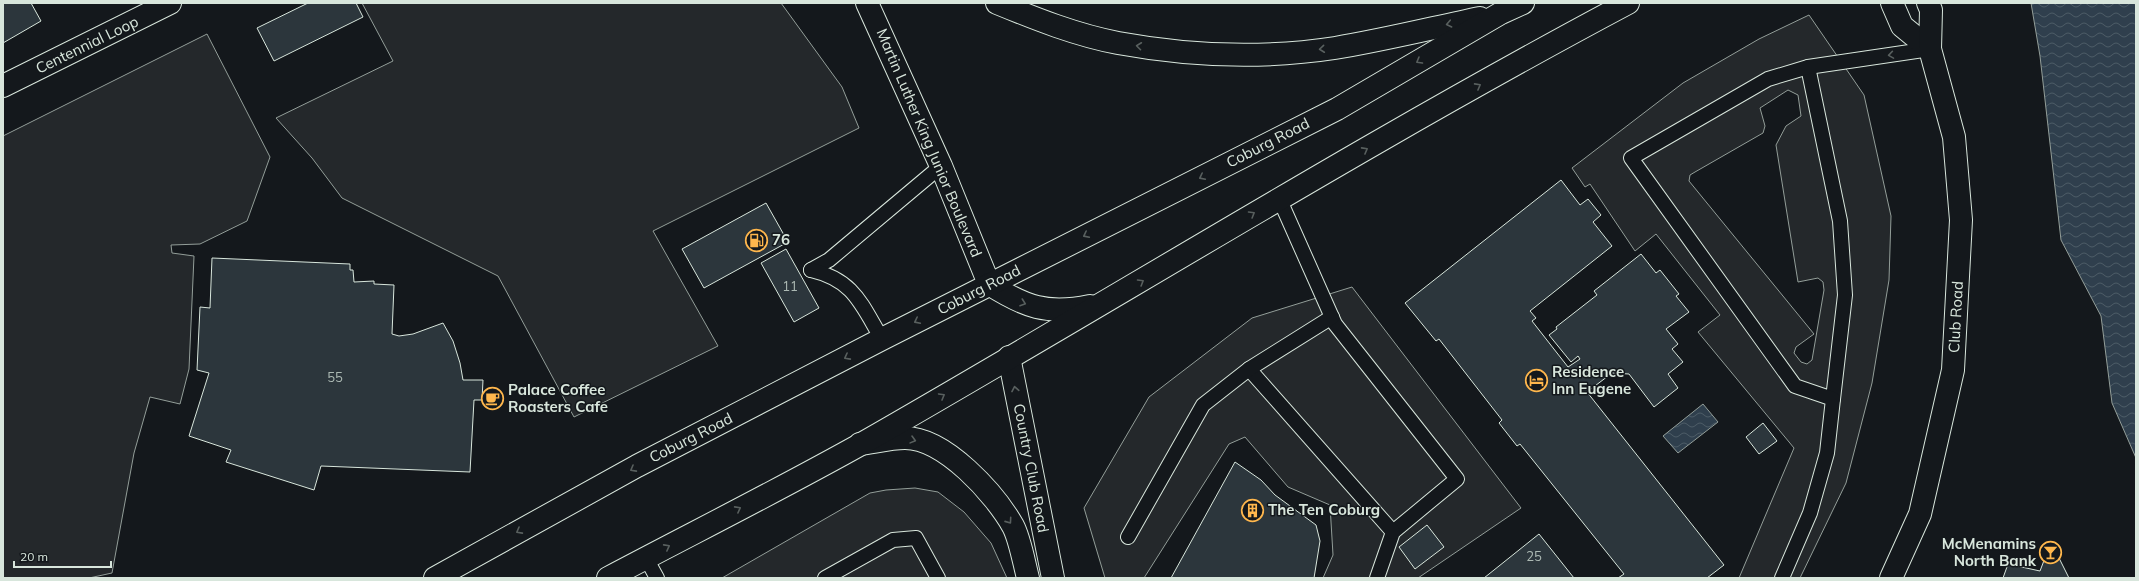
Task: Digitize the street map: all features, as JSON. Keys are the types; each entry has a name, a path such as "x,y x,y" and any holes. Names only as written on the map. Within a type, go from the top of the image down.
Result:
{"main road":[{"name":"Centennial Loop","path":"3,86 170,3"},
{"name":"Martin Luther King Junior Boulevard","path":"866,3 942,166 990,284"},
{"path":"997,3 1068,30 1117,43 1232,55 1279,54 1334,48 1501,13"},
{"name":"Coburg Road","path":"435,578 637,466 882,338 1337,109 1501,13 1523,3"},
{"path":"608,578 860,444 1107,302 1279,198 1628,3"},
{"path":"1892,3 1902,26 1930,49"},
{"name":"Club Road","path":"1891,578 1920,514 1953,370 1961,220 1954,137 1930,49 1931,10 1928,3"},
{"path":"990,284 1021,304 1044,309 1070,310 1107,302"},
{"name":"Country Club Road","path":"1009,357 1053,578"},
{"path":"860,444 906,438 929,444 952,456 985,488 1013,526 1028,578"}],"lane":[{"path":"1833,400 1794,386 1631,158 1768,79 1808,67 1930,49"},
{"path":"1782,578 1810,513 1827,453 1845,295 1840,222 1808,67"},
{"path":"882,338 860,300 853,292 829,274 811,270 829,260 942,166"},
{"path":"1279,198 1335,324 1457,479 1393,532 1377,578"},
{"path":"1128,537 1203,405 1249,369 1332,317"},
{"path":"1249,369 1393,532"},
{"path":"825,578 893,540 916,538 938,578"},
{"path":"646,558 657,578"}],"shaded area":[{"path":"362,3 781,3 842,87 859,128 653,231 718,346 574,417 498,276 342,198 312,158 276,118 393,61"},
{"path":"1809,15 1864,95 1891,216 1889,280 1872,383 1846,483 1800,578 1739,578 1794,448 1698,332 1720,315 1656,234 1635,251 1590,184 1585,187 1572,168 1683,83 1759,39","holes":["1788,90 1798,95 1801,116 1786,126 1776,145 1798,282 1818,278 1823,282 1824,290 1812,360 1807,364 1801,362 1794,353 1796,347 1814,334 1689,181 1690,175 1763,133 1765,126 1760,108"]},
{"path":"207,34 270,157 247,221 200,244 171,245 172,253 194,256 189,369 180,404 150,397 134,453 112,573 89,578 3,578 3,136"},
{"path":"1352,287 1521,508 1418,578 1323,578 1333,555 1330,505 1288,487 1245,437 1229,444 1144,578 1105,578 1084,508 1149,397 1252,318"},
{"path":"915,488 938,492 964,512 991,543 1007,578 722,578 870,493 886,490"}],"water":[{"path":"2031,3 2136,3 2136,458 2112,403 2101,316 2061,240 2040,56"},
{"path":"1703,404 1718,422 1678,453 1663,436"}],"building":[{"path":"3,3 31,3 41,21 3,43"},
{"path":"308,3 356,3 363,17 274,61 257,28"},
{"name":"Residence Inn Eugene","path":"1561,180 1580,205 1588,199 1601,215 1593,222 1612,246 1530,311 1536,318 1532,321 1568,367 1580,359 1578,356 1571,362 1549,335 1557,329 1556,327 1597,295 1594,291 1641,254 1656,273 1660,270 1679,294 1676,296 1689,312 1666,329 1678,344 1672,349 1683,362 1668,374 1678,388 1654,407 1629,374 1612,373 1587,392 1724,565 1707,578 1618,578 1624,574 1520,444 1517,446 1499,423 1502,420 1439,339 1436,341 1405,303"},
{"path":"766,203 788,242 704,288 682,249"},
{"path":"786,249 819,308 794,322 761,263"},
{"path":"212,258 350,264 350,270 353,270 354,282 374,281 374,284 394,285 392,334 399,336 413,334 443,323 453,341 460,363 463,380 483,380 482,400 474,400 470,472 321,466 314,490 226,462 231,450 189,436 209,373 197,370 200,307 210,308"},
{"path":"1763,423 1777,441 1759,454 1746,437"},
{"name":"The Ten Coburg","path":"1235,462 1261,480 1275,495 1316,525 1320,541 1314,578 1171,578"},
{"path":"1427,525 1444,547 1415,569 1399,547"},
{"path":"1539,534 1574,578 1484,578"},
{"name":"McMenamins North Bank","path":"2051,542 2069,578 2003,578 2008,564 2040,571"}],"place":[{"name":"76","path":"757,240"},
{"name":"Residence Inn Eugene","path":"1537,381"},
{"name":"Palace Coffee Roasters Cafe","path":"492,399"},
{"name":"The Ten Coburg","path":"1252,510"},
{"name":"McMenamins North Bank","path":"2051,553"}]}
